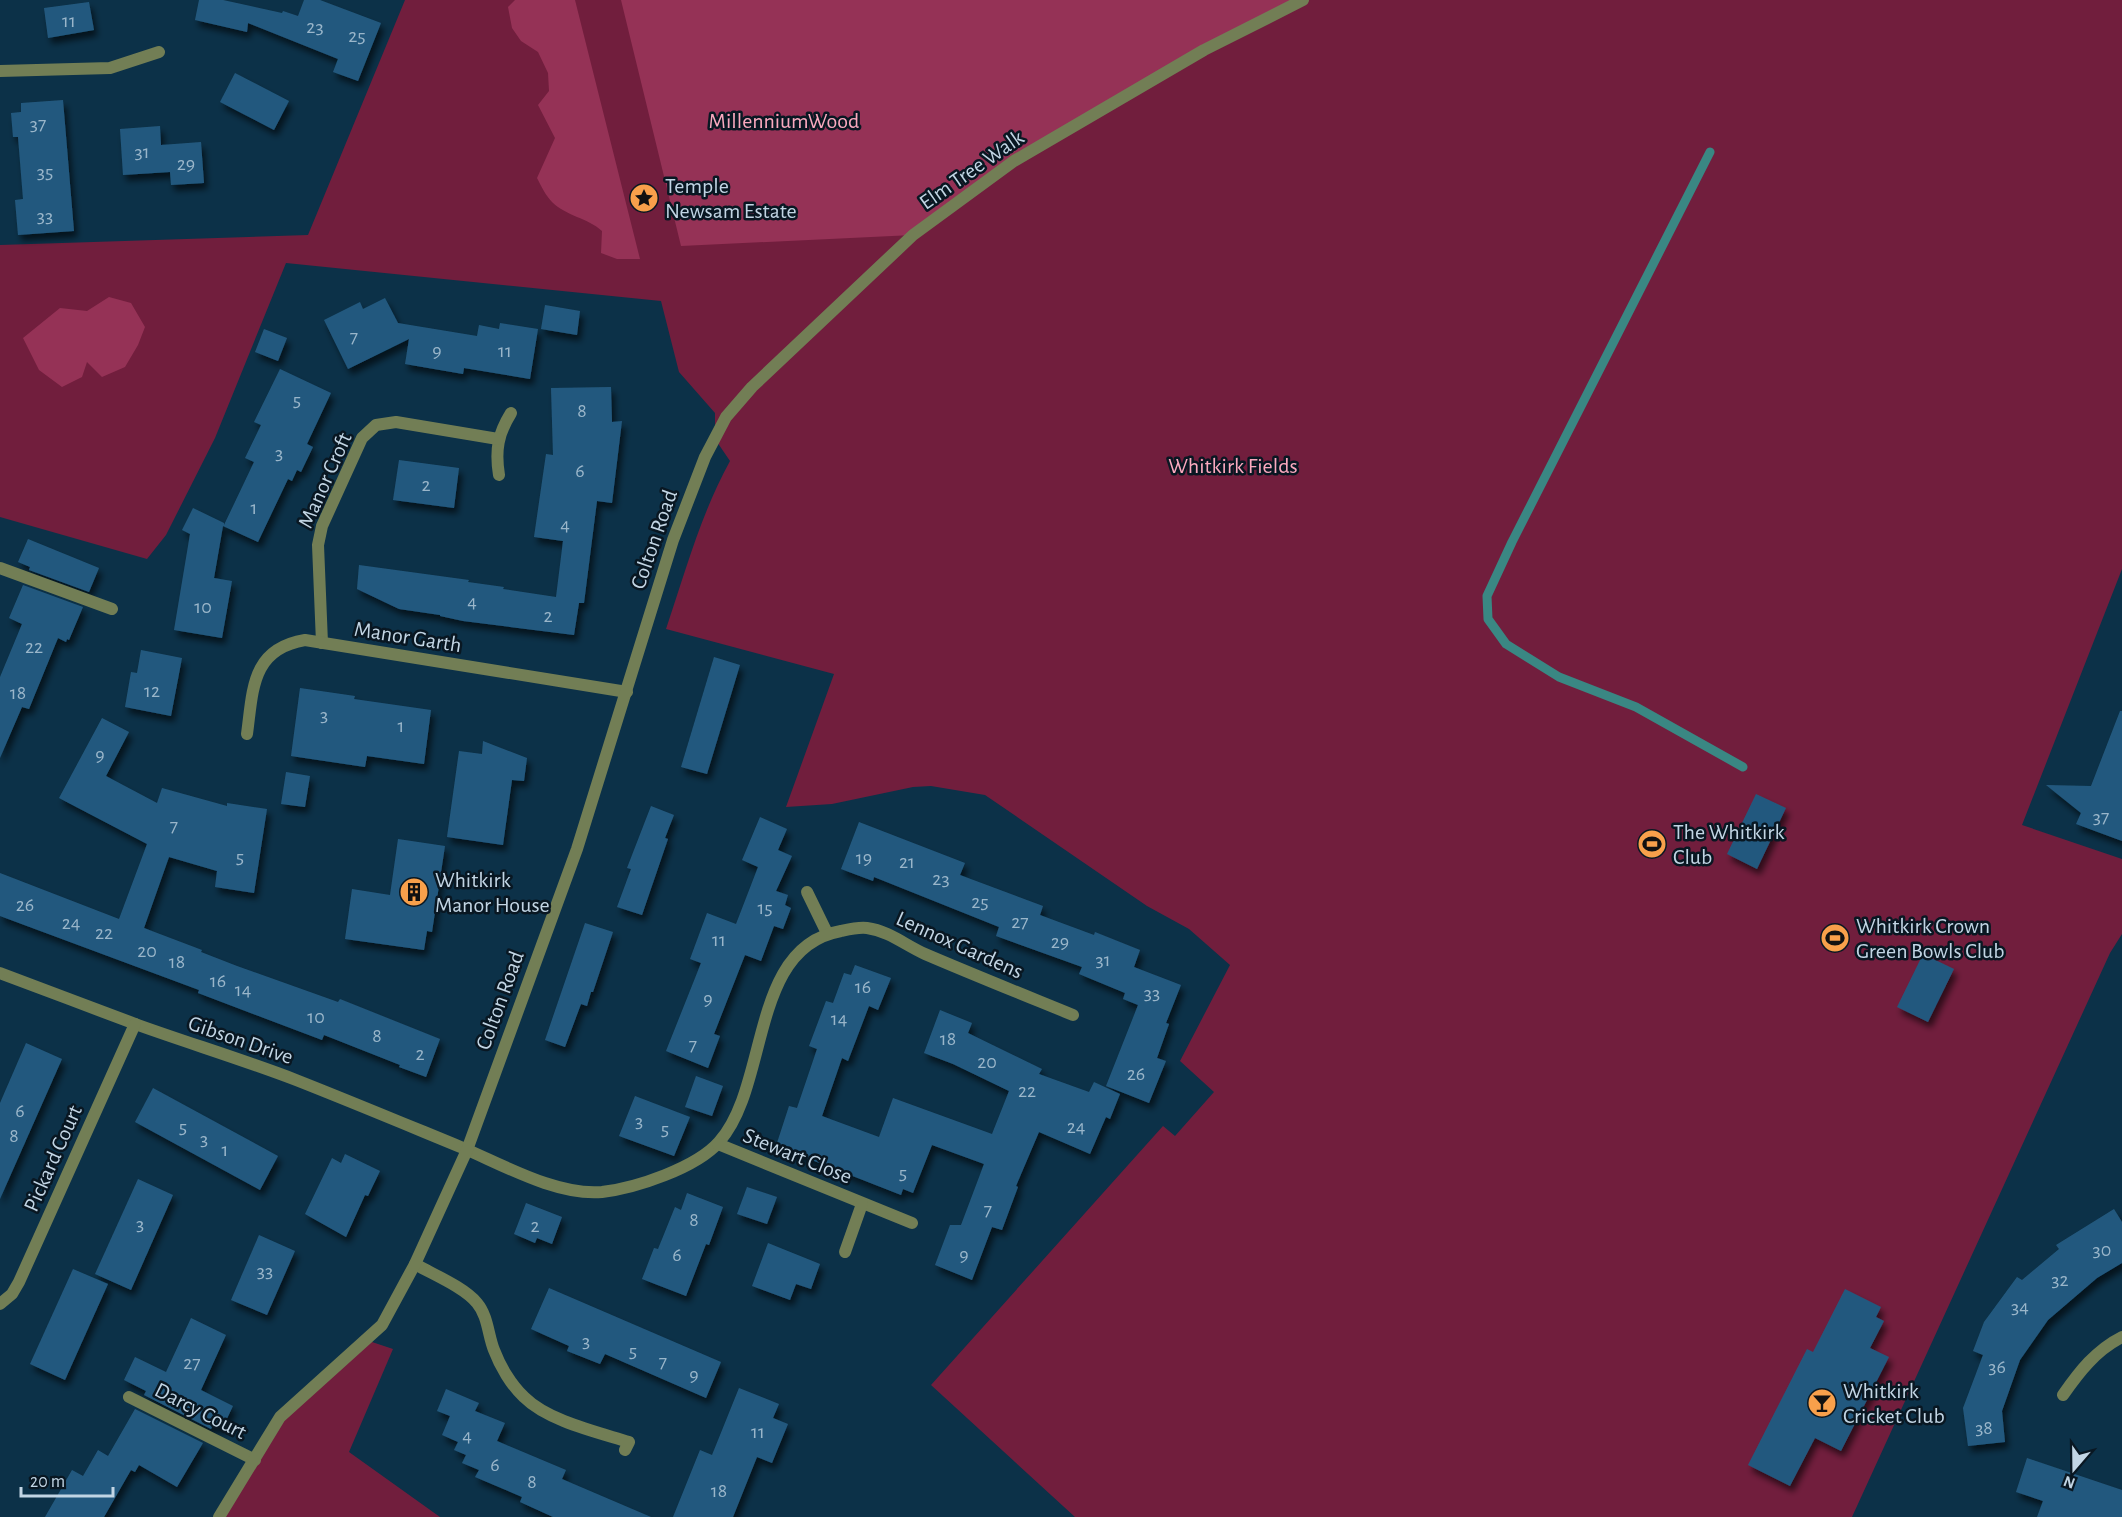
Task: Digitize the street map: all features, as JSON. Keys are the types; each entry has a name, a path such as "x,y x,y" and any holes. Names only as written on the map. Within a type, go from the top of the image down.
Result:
{"street":[{"name":"Elm Tree Walk","path":"714,439 726,417 752,387 913,235 1014,161 1204,50 1303,0"},
{"path":"0,71 110,68 159,52"},
{"path":"499,475 496,456 498,439 511,413"},
{"name":"Manor Croft","path":"322,643 321,584 318,565 318,545 322,526 362,438 368,431 376,425 396,422 498,439"},
{"name":"Colton Road","path":"219,1517 280,1417 382,1325 415,1264 467,1150 577,849 673,540 714,439"},
{"path":"0,568 112,609"},
{"name":"Manor Garth","path":"247,734 256,674 264,660 275,650 290,643 305,640 627,692"},
{"path":"807,892 827,933"},
{"name":"Lennox Gardens","path":"467,1150 530,1177 567,1188 601,1192 651,1181 691,1163 718,1144 732,1125 743,1102 762,1028 775,990 796,956 827,933 860,928 893,935 920,952 1073,1015"},
{"name":"Gibson Drive","path":"0,973 135,1024 294,1079 467,1150"},
{"name":"Pickard Court","path":"0,1304 12,1294 19,1282 135,1024"},
{"name":"Stewart Close","path":"718,1144 912,1223"},
{"name":"Stewart Close","path":"845,1252 862,1204"},
{"path":"415,1264 463,1292 477,1303 486,1321 494,1350 506,1374 524,1397 547,1413 629,1442 625,1450"},
{"path":"2063,1395 2079,1371 2096,1354 2122,1337"},
{"name":"Darcy Court","path":"129,1397 255,1460"}],"green space":[{"name":"Whitkirk Fields","path":"405,0 2122,0 2122,569 2022,825 2122,859 2122,934 2110,953 1852,1517 1075,1517 931,1385 1163,1126 1175,1136 1214,1092 1180,1061 1230,965 1189,929 1147,906 985,795 931,786 913,787 832,804 786,807 834,674 666,629 710,502 730,461 715,439 715,413 679,372 661,301 286,263 215,438 166,535 147,559 0,517 0,245 308,235"},
{"path":"515,0 575,0 640,259 617,259 601,253 602,231 558,207 548,197 537,178 555,138 538,105 549,91 548,73 538,52 521,41 512,28 508,7"},
{"name":"MillenniumWood","path":"621,0 1303,0 1014,161 913,235 681,246"},
{"path":"109,297 131,303 145,327 138,345 125,367 102,377 87,362 82,377 62,387 39,370 23,338 60,308 87,311"},
{"path":"366,1340 393,1349 349,1452 440,1517 219,1517 280,1417"}],"building":[{"path":"199,0 223,0 298,16 304,0 320,0 381,23 358,81 333,72 338,59 248,23 247,32 195,20"},
{"path":"89,2 94,30 48,38 44,8"},
{"path":"235,73 289,101 274,130 220,102"},
{"path":"63,100 74,231 18,235 15,200 23,199 18,137 13,137 11,113 21,112 21,103"},
{"path":"160,126 161,145 201,142 204,183 171,185 170,172 123,175 120,129"},
{"path":"385,298 398,323 477,336 479,325 499,329 500,323 538,329 530,379 464,368 463,374 405,364 409,339 348,369 324,320 360,302 363,309"},
{"path":"545,305 580,311 577,335 541,329"},
{"path":"264,329 287,338 278,361 255,352"},
{"path":"280,369 331,393 307,444 313,447 301,472 297,470 292,481 288,479 258,542 223,526 214,578 232,581 222,638 174,630 190,534 182,530 193,508 224,525 254,462 245,458 261,425 254,422"},
{"path":"611,387 612,422 622,421 612,503 597,501 584,603 579,603 574,635 463,621 399,609 357,589 359,565 469,580 468,582 504,587 503,589 556,597 563,541 534,537 546,454 553,455 551,388"},
{"path":"399,460 459,468 454,508 393,500"},
{"path":"28,539 99,568 89,592 29,570 30,567 18,562"},
{"path":"23,585 83,607 69,640 67,639 66,642 58,638 29,709 22,707 0,758 0,677 22,624 9,618"},
{"path":"141,650 182,658 171,716 125,707 131,672 137,673"},
{"path":"714,657 740,665 707,774 681,767"},
{"path":"300,688 355,696 354,699 431,710 424,764 367,756 365,767 291,756"},
{"path":"2120,711 2122,711 2122,841 2076,824 2081,813 2046,785 2091,786"},
{"path":"102,718 129,732 106,776 157,803 162,788 227,806 227,803 267,809 254,893 215,887 217,871 169,857 144,928 237,966 338,1002 340,999 440,1039 426,1077 324,1035 322,1040 198,993 199,990 0,916 0,873 119,919 147,844 59,798"},
{"path":"483,741 527,758 524,781 512,780 503,845 447,837 459,751 482,754"},
{"path":"286,772 310,776 305,807 281,804"},
{"path":"1756,794 1786,808 1757,869 1727,854"},
{"path":"651,806 674,815 642,915 617,907 631,869 627,868"},
{"path":"760,817 787,829 778,850 792,856 776,891 788,895 785,905 791,908 783,929 774,926 761,961 745,955 714,1034 720,1036 708,1068 666,1051 701,963 690,959 707,913 736,924 758,867 742,860"},
{"path":"859,822 965,863 960,875 1043,906 1040,915 1094,935 1095,932 1140,950 1134,967 1181,985 1166,1023 1169,1024 1157,1058 1166,1061 1149,1103 1106,1086 1138,1005 1123,999 1125,993 1079,974 1082,967 996,936 999,927 874,877 873,881 841,869"},
{"name":"Whitkirk Manor House","path":"398,839 445,846 432,932 427,931 424,950 345,939 352,889 390,895"},
{"path":"585,923 613,932 593,992 591,992 587,1006 581,1004 565,1047 545,1040"},
{"path":"1923,954 1954,969 1928,1022 1897,1007"},
{"path":"855,965 891,978 878,1010 869,1006 848,1061 842,1058 822,1116 879,1137 893,1098 992,1134 1009,1091 924,1053 940,1010 972,1023 968,1033 1042,1069 1039,1074 1089,1092 1094,1082 1120,1094 1110,1119 1106,1117 1090,1154 1039,1132 1016,1186 1018,1187 1002,1230 992,1227 972,1280 935,1265 950,1225 961,1225 984,1164 932,1145 913,1193 903,1189 901,1195 776,1146 789,1106 797,1108 817,1049 809,1046 826,1001 833,1003 844,973 851,975"},
{"path":"26,1043 62,1059 0,1199 0,1103"},
{"path":"696,1076 723,1086 712,1116 685,1107"},
{"path":"153,1088 278,1156 260,1190 135,1122"},
{"path":"635,1096 690,1117 674,1156 619,1136"},
{"path":"345,1154 380,1171 368,1196 365,1195 346,1237 305,1214 332,1158 341,1163"},
{"path":"138,1179 173,1195 131,1290 95,1274"},
{"path":"747,1187 777,1197 767,1224 737,1214"},
{"path":"687,1193 723,1207 686,1296 642,1279 654,1248 658,1249 675,1207 681,1210"},
{"path":"526,1203 562,1217 552,1244 537,1238 535,1243 514,1234"},
{"path":"2114,1209 2122,1222 2122,1263 2097,1278 2048,1320 2020,1360 2002,1411 2005,1442 1968,1446 1963,1408 1983,1355 1973,1351 1984,1322 2017,1277 2022,1280 2059,1249 2056,1245"},
{"path":"259,1235 295,1251 267,1315 231,1300"},
{"path":"768,1243 820,1264 811,1289 796,1284 790,1300 752,1286"},
{"path":"73,1269 108,1284 65,1380 30,1364"},
{"path":"549,1288 721,1362 706,1398 605,1354 600,1364 567,1351 569,1346 531,1329"},
{"path":"1845,1289 1881,1307 1876,1317 1884,1321 1870,1348 1889,1357 1841,1451 1815,1438 1790,1486 1748,1465 1807,1349 1813,1352"},
{"path":"191,1318 226,1335 201,1390 233,1406 222,1429 213,1425 211,1429 144,1395 146,1391 124,1380 135,1357 166,1372"},
{"path":"739,1388 779,1404 773,1418 788,1424 772,1463 757,1457 733,1517 673,1517 700,1450 712,1455"},
{"path":"446,1389 479,1403 475,1411 505,1423 497,1441 566,1470 562,1479 651,1517 553,1517 520,1502 522,1497 475,1477 479,1470 462,1463 466,1455 454,1450 458,1442 442,1435 450,1416 437,1411"},
{"path":"135,1409 203,1443 177,1487 139,1465 135,1472 131,1470 104,1517 45,1517 72,1470 83,1476 98,1450 108,1456"},
{"path":"2027,1458 2122,1490 2122,1517 2037,1517 2043,1501 2016,1492"}],"waterway":[{"path":"1710,152 1512,542 1487,596 1488,619 1506,644 1559,677 1636,707 1743,767"}],"place":[{"name":"Temple Newsam Estate","path":"644,198"},
{"name":"The Whitkirk Club","path":"1652,844"},
{"name":"Whitkirk Manor House","path":"414,892"},
{"name":"Whitkirk Crown Green Bowls Club","path":"1835,938"},
{"name":"Whitkirk Cricket Club","path":"1822,1403"}]}
